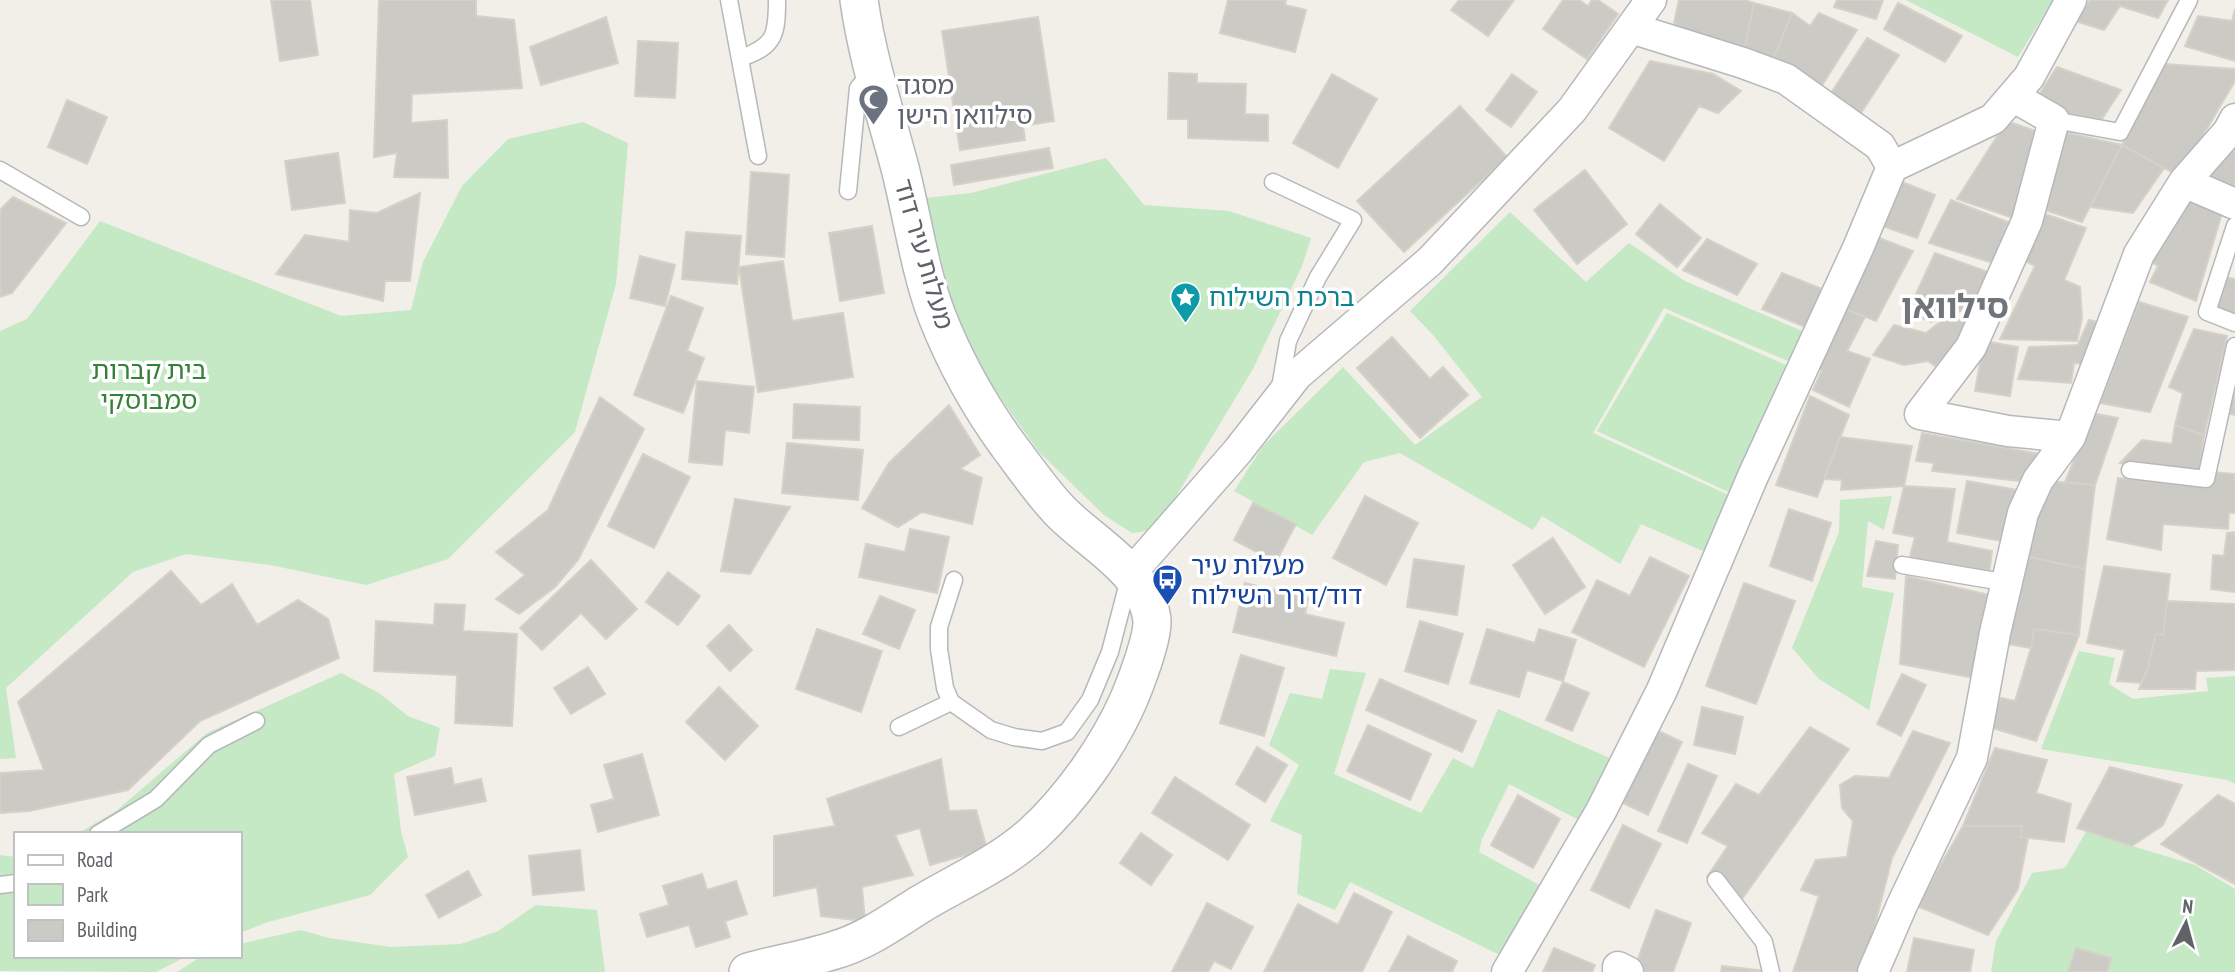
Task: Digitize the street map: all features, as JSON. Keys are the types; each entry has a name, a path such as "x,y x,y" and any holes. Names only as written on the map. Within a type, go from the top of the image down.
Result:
{"street":[{"name":"מעלות עיר דוד","path":"859,0 936,314 958,363 980,404 1059,510 1131,573"},
{"path":"748,972 835,951 875,934 922,903 963,881 1032,834 1072,790 1103,748 1134,688 1152,621 1146,601 1131,573 1237,452 1297,375 1430,261 1572,110 1651,0"},
{"path":"1507,972 1601,811 1662,690 1753,476 1858,248 1892,167 1993,119 2029,76 2071,0"},
{"path":"1631,28 1786,79 1880,146 1892,167"},
{"path":"2014,97 2054,120 2028,221 1971,346 1920,414 2008,431 2070,437"},
{"path":"1873,972 1972,758 1995,633 2023,513 2038,480 2070,437 2139,254 2184,182 2228,132 2235,119"},
{"path":"2184,182 2235,204"},
{"path":"1618,972 1618,967 1628,972"}],"lane":[{"path":"729,0 758,156"},
{"path":"741,58 762,51 775,35 778,0"},
{"path":"2054,120 2120,132 2189,0"},
{"path":"848,191 858,88 874,69"},
{"path":"0,170 81,217"},
{"path":"1273,182 1353,220 1318,277 1288,341 1278,399"},
{"path":"2235,226 2207,312 2235,323"},
{"path":"2130,470 2206,480 2235,345"},
{"path":"1902,565 2008,583"},
{"path":"954,580 939,627 939,649 945,688 951,702 991,730 1042,741 1067,732 1090,700 1110,652 1131,573"},
{"path":"899,727 951,702"},
{"path":"101,832 156,799 209,745 256,721"},
{"path":"1716,880 1764,942 1771,972"}],"green space":[{"path":"1906,0 2053,0 2018,57"},
{"name":"בית קברות סמבוסקי","path":"583,122 628,143 616,284 575,432 448,559 366,585 270,565 186,554 133,572 6,688 16,758 0,759 0,331 27,319 100,221 341,316 411,310 423,262 462,186 508,139"},
{"path":"1106,158 1144,205 1229,211 1311,238 1302,266 1253,369 1163,518 1146,531 1132,533 1104,515 1038,451 986,377 954,309 925,198 971,193"},
{"path":"1510,212 1586,282 1629,243 1685,281 1807,333 1797,365 1664,308 1593,433 1735,498 1712,555 1641,524 1620,564 1542,516 1533,530 1400,453 1364,462 1312,535 1234,491 1263,446 1343,367 1415,445 1482,397 1434,336 1410,311"},
{"path":"1667,313 1793,368 1737,496 1597,431"},
{"path":"1892,496 1884,530 1868,521 1862,587 1894,593 1869,710 1819,679 1792,648 1839,532 1840,500"},
{"path":"2079,651 2115,658 2109,684 2133,699 2208,691 2206,678 2235,676 2235,784 2227,780 2041,749"},
{"path":"1330,669 1366,673 1334,774 1421,813 1453,758 1473,768 1498,709 1612,759 1581,821 1509,784 1482,839 1479,852 1543,887 1500,955 1350,882 1335,910 1297,894 1302,835 1270,821 1299,765 1269,745 1290,693 1322,699"},
{"path":"341,673 379,693 408,716 440,728 435,756 394,774 401,831 408,857 370,895 268,922 242,932 242,832 80,832 116,811 207,733"},
{"path":"2086,832 2195,865 2235,889 2235,972 1991,972 1996,941 2032,873 2065,868"},
{"path":"0,855 14,857 14,958 183,958 156,972 0,971"},
{"path":"536,905 597,910 605,972 177,972 199,958 242,958 242,944 301,930 329,938 391,947 461,944 498,931"}],"building":[{"path":"271,0 310,0 318,55 280,61"},
{"path":"379,0 476,0 476,16 514,20 522,88 412,94 411,123 447,120 448,178 394,177 397,153 374,157"},
{"path":"1228,0 1286,0 1285,5 1306,10 1295,52 1220,33"},
{"path":"1459,0 1514,0 1488,36 1451,10"},
{"path":"1563,0 1579,0 1588,6 1592,0 1598,0 1618,14 1587,59 1543,29"},
{"path":"1679,0 1744,0 1754,3 1744,52 1690,34 1674,23"},
{"path":"1837,0 1883,0 1876,19 1834,7"},
{"path":"2090,0 2168,0 2158,18 2120,6 2104,30 2075,21"},
{"path":"1754,3 1792,13 1773,60 1744,52"},
{"path":"1898,3 1962,36 1945,62 1884,29"},
{"path":"2235,9 2235,61 2185,46 2198,16 2232,21"},
{"path":"1792,13 1810,26 1819,13 1857,30 1821,87 1773,60"},
{"path":"606,17 618,63 541,85 530,47"},
{"path":"1038,17 1054,121 1023,126 1025,140 960,150 942,31"},
{"path":"1867,38 1899,55 1857,119 1826,101"},
{"path":"638,41 678,43 675,98 635,96"},
{"path":"1650,61 1713,74 1741,91 1718,113 1699,106 1664,161 1609,128"},
{"path":"2165,64 2235,69 2235,81 2179,176 2122,145"},
{"path":"2057,67 2121,90 2102,119 2058,112 2034,102"},
{"path":"1169,73 1197,74 1197,83 1246,84 1245,114 1268,115 1268,141 1188,138 1188,119 1168,119"},
{"path":"1332,74 1377,99 1338,168 1293,143"},
{"path":"1512,74 1537,92 1511,127 1486,110"},
{"path":"67,100 107,117 87,164 48,147"},
{"path":"1460,106 1507,157 1404,252 1357,201"},
{"path":"2007,121 2035,131 2028,183 2016,219 1957,199"},
{"path":"2058,131 2122,145 2082,222 2039,208"},
{"path":"2235,140 2235,196 2193,179"},
{"path":"2122,145 2164,168 2133,213 2090,207"},
{"path":"1049,148 1053,168 954,185 951,165"},
{"path":"338,153 345,203 292,210 285,161"},
{"path":"1585,170 1627,224 1577,264 1534,210"},
{"path":"751,172 789,175 784,257 746,254"},
{"path":"1902,182 1935,195 1917,238 1882,226"},
{"path":"420,193 410,281 385,281 383,301 276,274 305,235 349,242 350,210 377,213"},
{"path":"2186,193 2222,213 2196,301 2150,282 2158,266 2147,259"},
{"path":"13,197 66,223 12,293 0,297 0,210"},
{"path":"1951,200 2008,222 1993,263 1929,243"},
{"path":"1660,204 1701,238 1677,267 1636,234"},
{"path":"2039,212 2086,228 2064,280 2080,287 2082,318 2077,341 2000,339 2035,266 2019,258"},
{"path":"872,226 884,293 840,301 829,233"},
{"path":"686,232 741,236 737,284 682,279"},
{"path":"1879,238 1913,251 1876,321 1843,308"},
{"path":"1707,239 1757,264 1737,295 1683,270"},
{"path":"1935,253 1988,272 1974,306 1931,322 1908,311"},
{"path":"640,256 675,265 665,306 630,298"},
{"path":"783,261 792,321 843,313 853,377 758,392 739,267"},
{"path":"1782,273 1827,291 1810,329 1762,309"},
{"path":"2224,277 2235,279 2235,315 2215,309"},
{"path":"671,296 703,308 687,351 704,358 683,413 634,395"},
{"path":"2139,302 2188,317 2150,412 2100,403"},
{"path":"1843,308 1865,317 1847,351 1870,359 1849,407 1813,390 1822,370 1813,366"},
{"path":"1949,315 1968,325 1954,349 1935,366 1928,361 1904,365 1873,355 1894,325 1926,333"},
{"path":"2089,320 2106,324 2093,365 2074,363 2071,383 2018,379 2029,347 2078,345"},
{"path":"2194,329 2227,336 2204,436 2175,425 2183,393 2169,387"},
{"path":"1392,337 1430,379 1443,367 1468,395 1420,438 1357,368"},
{"path":"1984,341 2018,347 2010,396 1975,391"},
{"path":"697,381 754,387 749,433 725,430 722,465 689,462"},
{"path":"2230,385 2235,386 2235,415 2226,413"},
{"path":"1810,396 1849,415 1817,497 1776,485"},
{"path":"600,397 644,429 578,560 555,587 519,614 496,599 525,575 496,552 548,510"},
{"path":"794,404 860,407 859,440 793,438"},
{"path":"949,405 980,455 960,469 982,478 972,524 922,512 898,527 862,508 889,463"},
{"path":"2086,412 2118,418 2095,485 2065,482 2085,435"},
{"path":"2175,425 2204,435 2199,472 2120,463 2142,440 2172,444"},
{"path":"1922,433 2040,454 2027,482 1932,471 1934,463 1916,461"},
{"path":"1840,437 1912,446 1904,486 1841,490 1842,480 1824,479"},
{"path":"787,443 863,450 858,500 782,493"},
{"path":"643,454 690,477 654,548 608,526"},
{"path":"2211,472 2235,474 2235,513 2229,513 2228,529 2163,524 2161,550 2107,539 2118,478 2209,488"},
{"path":"1967,481 2018,490 2008,542 1957,533"},
{"path":"2046,481 2095,485 2085,569 2021,555"},
{"path":"1904,486 1955,489 1947,542 1992,551 1989,575 1909,560 1915,537 1893,533"},
{"path":"1365,496 1418,523 1386,585 1333,558"},
{"path":"735,499 790,507 750,574 721,571"},
{"path":"1253,503 1296,524 1276,562 1234,540"},
{"path":"1789,509 1831,523 1812,581 1770,566"},
{"path":"910,529 949,537 937,593 859,577 866,544 905,552"},
{"path":"2235,532 2235,592 2211,589 2213,555 2224,556 2227,533"},
{"path":"1553,538 1585,587 1545,614 1513,565"},
{"path":"1876,541 1898,545 1895,579 1867,576"},
{"path":"2021,555 2085,569 2079,635 2034,629 2031,648 2001,643"},
{"path":"1650,557 1689,576 1644,667 1572,632 1597,580 1630,596"},
{"path":"1414,559 1464,566 1457,615 1407,607"},
{"path":"591,560 637,609 606,639 581,613 542,650 520,628"},
{"path":"2104,566 2170,574 2163,635 2156,634 2147,671 2141,683 2117,681 2125,650 2087,643"},
{"path":"171,571 201,605 232,584 257,625 298,600 328,619 339,658 200,721 128,790 29,811 0,813 0,773 44,770 18,702"},
{"path":"668,572 700,596 678,625 646,602"},
{"path":"1906,576 1994,596 1975,678 1900,664"},
{"path":"1245,583 1308,598 1305,614 1344,623 1336,656 1233,632"},
{"path":"1744,583 1795,601 1756,704 1706,686"},
{"path":"880,596 915,610 899,649 863,634"},
{"path":"2167,601 2235,604 2235,670 2196,671 2195,689 2139,689 2147,671 2156,634 2163,635"},
{"path":"435,604 465,605 463,631 517,634 512,726 455,723 457,675 374,671 376,621 434,625"},
{"path":"1420,621 1463,634 1448,684 1405,671"},
{"path":"729,625 752,650 730,671 707,646"},
{"path":"817,629 882,651 861,712 796,689"},
{"path":"1487,629 1535,643 1539,629 1576,640 1563,681 1527,670 1519,697 1470,683"},
{"path":"2034,629 2079,635 2036,741 1989,727 2001,698 2015,701"},
{"path":"1241,655 1284,668 1264,736 1220,723"},
{"path":"588,667 605,694 571,714 554,688"},
{"path":"1902,674 1926,685 1901,736 1877,724"},
{"path":"1380,679 1476,721 1462,752 1366,710"},
{"path":"1563,682 1589,693 1572,731 1546,720"},
{"path":"719,687 758,726 725,760 686,722"},
{"path":"1702,707 1743,717 1735,754 1694,745"},
{"path":"1368,725 1431,754 1410,800 1347,771"},
{"path":"1810,727 1849,749 1742,899 1707,877 1728,846 1702,833 1736,784 1759,795"},
{"path":"1656,730 1682,742 1648,815 1623,803"},
{"path":"1913,731 1950,743 1892,858 1863,972 1793,972 1819,896 1801,890 1816,860 1847,857 1853,821 1842,808 1840,785 1855,776 1889,778"},
{"path":"1257,747 1287,765 1265,802 1236,784"},
{"path":"1995,748 2047,760 2036,793 2071,804 2064,842 2021,837 2022,826 1963,826"},
{"path":"642,754 659,815 598,832 591,805 614,799 604,765"},
{"path":"941,759 949,811 976,810 987,849 930,865 920,828 895,835 913,875 862,887 865,921 821,916 817,887 774,896 774,836 835,826 827,799"},
{"path":"1688,764 1717,776 1687,843 1658,831"},
{"path":"2110,767 2182,785 2163,825 2132,846 2077,828"},
{"path":"451,768 454,785 481,779 486,801 415,815 407,777"},
{"path":"1175,777 1250,825 1228,860 1152,813"},
{"path":"1518,795 1560,819 1533,868 1491,845"},
{"path":"2218,795 2235,804 2235,884 2161,844"},
{"path":"1623,825 1661,844 1629,908 1591,890"},
{"path":"1963,826 2022,826 2021,837 2028,838 2018,889 1988,935 1917,906"},
{"path":"1141,833 1172,855 1151,885 1120,863"},
{"path":"580,850 584,890 533,895 529,856"},
{"path":"468,871 481,895 439,918 426,895"},
{"path":"702,874 707,890 736,881 747,914 725,921 730,937 696,947 689,925 647,937 640,914 669,905 663,886"},
{"path":"1354,893 1392,912 1362,972 1264,972 1298,904 1338,925"},
{"path":"1207,903 1253,927 1231,969 1214,961 1208,972 1172,972"},
{"path":"1656,910 1691,923 1673,972 1648,972 1635,967"},
{"path":"1408,936 1457,961 1452,972 1389,972"},
{"path":"1914,938 1974,950 1970,972 1907,972"},
{"path":"1554,948 1595,965 1592,972 1543,972"},
{"path":"2076,948 2111,958 2107,972 2068,972"},
{"path":"1722,966 1765,971 1765,972 1721,972"}],"place":[{"name":"מסגד סילוואן הישן","path":"874,127"},
{"name":"ברכת השילוח","path":"1186,324"},
{"name":"מעלות עיר דוד/דרך השילוח","path":"1168,607"}],"district":[{"name":"סילוואן","path":"1955,306"}]}
